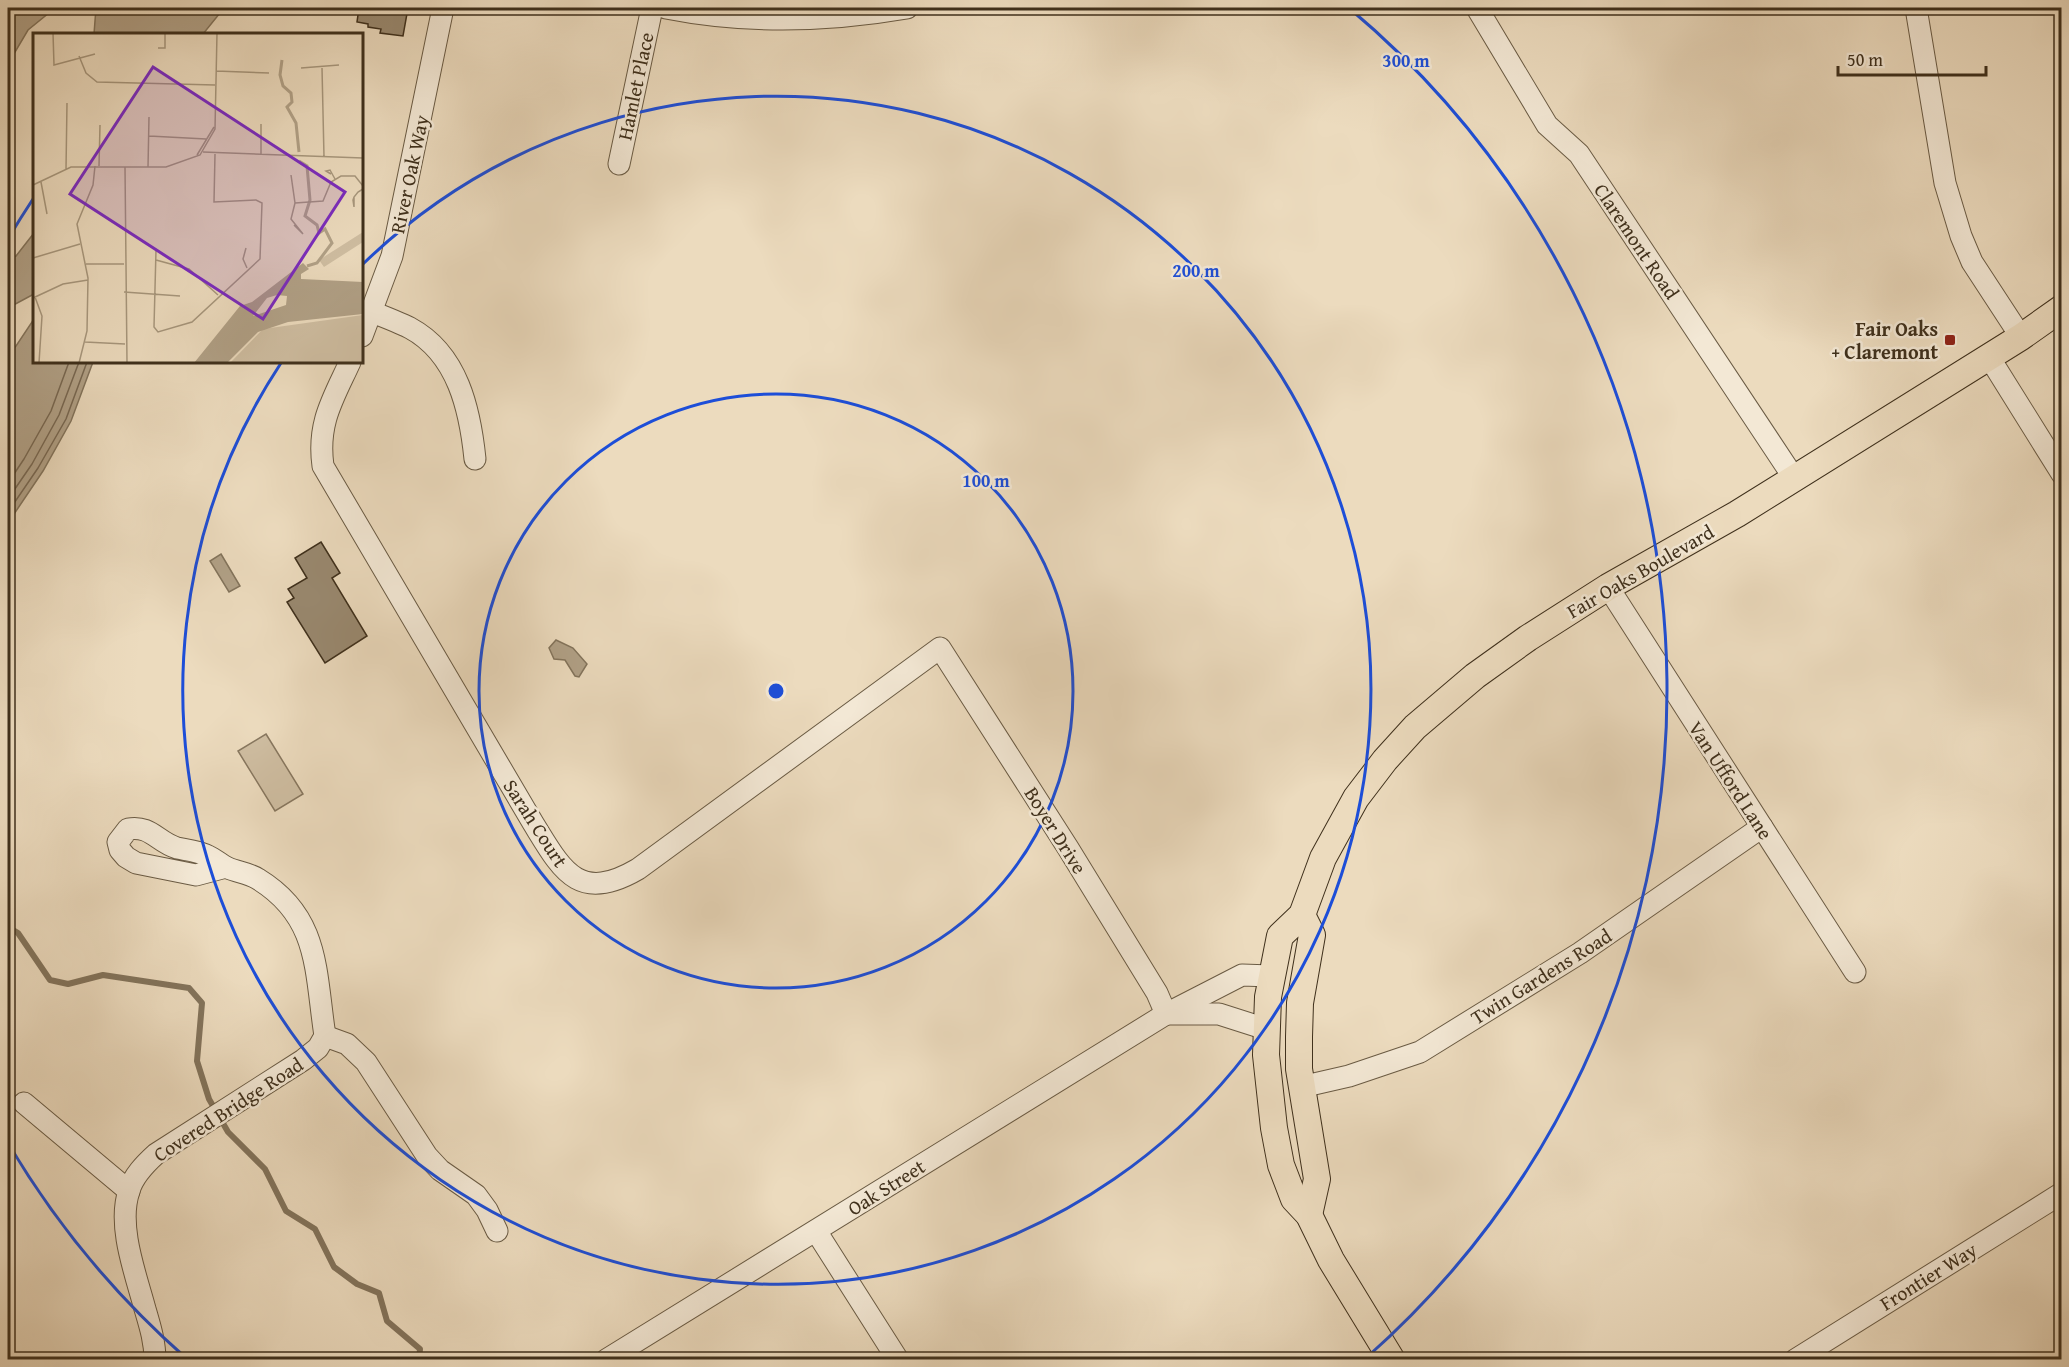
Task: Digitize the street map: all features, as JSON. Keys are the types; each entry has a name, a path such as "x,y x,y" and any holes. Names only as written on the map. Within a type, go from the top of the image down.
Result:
{"main road":[{"name":"Fair Oaks Boulevard","path":"1392,1359 1331,1260 1309,1215 1294,1199 1281,1165 1269,1089 1266,1029 1272,976 1280,936 1302,915 1323,858 1356,798 1384,760 1415,727 1475,676 1510,651 1608,587 1737,514 2021,337 2061,308"},
{"path":"1302,915 1312,935 1300,1003 1299,1061 1301,1087 1317,1179 1309,1215"},
{"path":"1272,976 1284,1013 1283,1044 1299,1061"}],"street":[{"name":"River Oak Way","path":"363,334 392,256 443,8"},
{"name":"Hamlet Place","path":"619,164 652,8"},
{"path":"666,8 750,20 809,20 907,8"},
{"name":"Claremont Road","path":"1477,8 1547,125 1579,154 1794,478"},
{"path":"1916,8 1945,183 1961,236 1972,262 2021,337"},
{"path":"372,312 411,329 443,356 458,380 467,408 475,459"},
{"path":"1989,357 2061,474"},
{"name":"Sarah Court","path":"350,363 326,414 320,445 323,466 533,823 563,868 572,876 592,884 614,882 638,869 940,648"},
{"name":"Van Ufford Lane","path":"1608,587 1855,972"},
{"name":"Boyer Drive","path":"940,648 1157,993 1166,1014"},
{"name":"Twin Gardens Road","path":"1301,1087 1349,1076 1420,1052 1580,953 1762,827"},
{"path":"226,867 256,877 282,896 294,910 304,926 316,965 325,1035 347,1044 366,1062 427,1156 440,1170 476,1196 487,1210 497,1231"},
{"path":"1166,1014 1242,975 1272,976"},
{"path":"1166,1014 1219,1014 1266,1029"},
{"name":"Oak Street","path":"606,1359 1166,1014"},
{"name":"Covered Bridge Road","path":"155,1359 151,1329 131,1259 126,1208 129,1191 138,1174 156,1154 303,1060 318,1048 325,1035"},
{"path":"24,1103 129,1191"},
{"name":"Frontier Way","path":"1796,1359 2061,1193"},
{"path":"816,1231 898,1359"}],"shaded area":[{"path":"266,734 303,794 275,811 238,751"}],"water":[{"path":"8,8 55,8 28,30 8,64"},
{"path":"96,8 224,8 204,33 94,33"},
{"path":"33,234 33,295 8,308 8,259 16,256"},
{"path":"33,320 33,363 93,363 71,421 43,471 8,523 8,354"},
{"path":"221,554 240,586 229,592 210,561"},
{"path":"556,640 573,648 587,664 579,677 575,676 565,660 554,659 549,648"}],"building":[{"path":"359,8 408,8 403,36 380,33 381,29 357,22"},
{"path":"321,542 340,573 332,578 367,636 325,663 287,602 294,598 288,589 307,578 295,558"}],"waterway":[{"path":"8,927 18,933 50,980 68,984 103,975 189,988 202,1003 197,1061 209,1099 228,1132 265,1169 286,1211 315,1229 334,1267 357,1284 379,1293 387,1321 420,1349 419,1360"}],"place":[{"name":"Fair Oaks + Claremont","path":"1950,340"}]}
